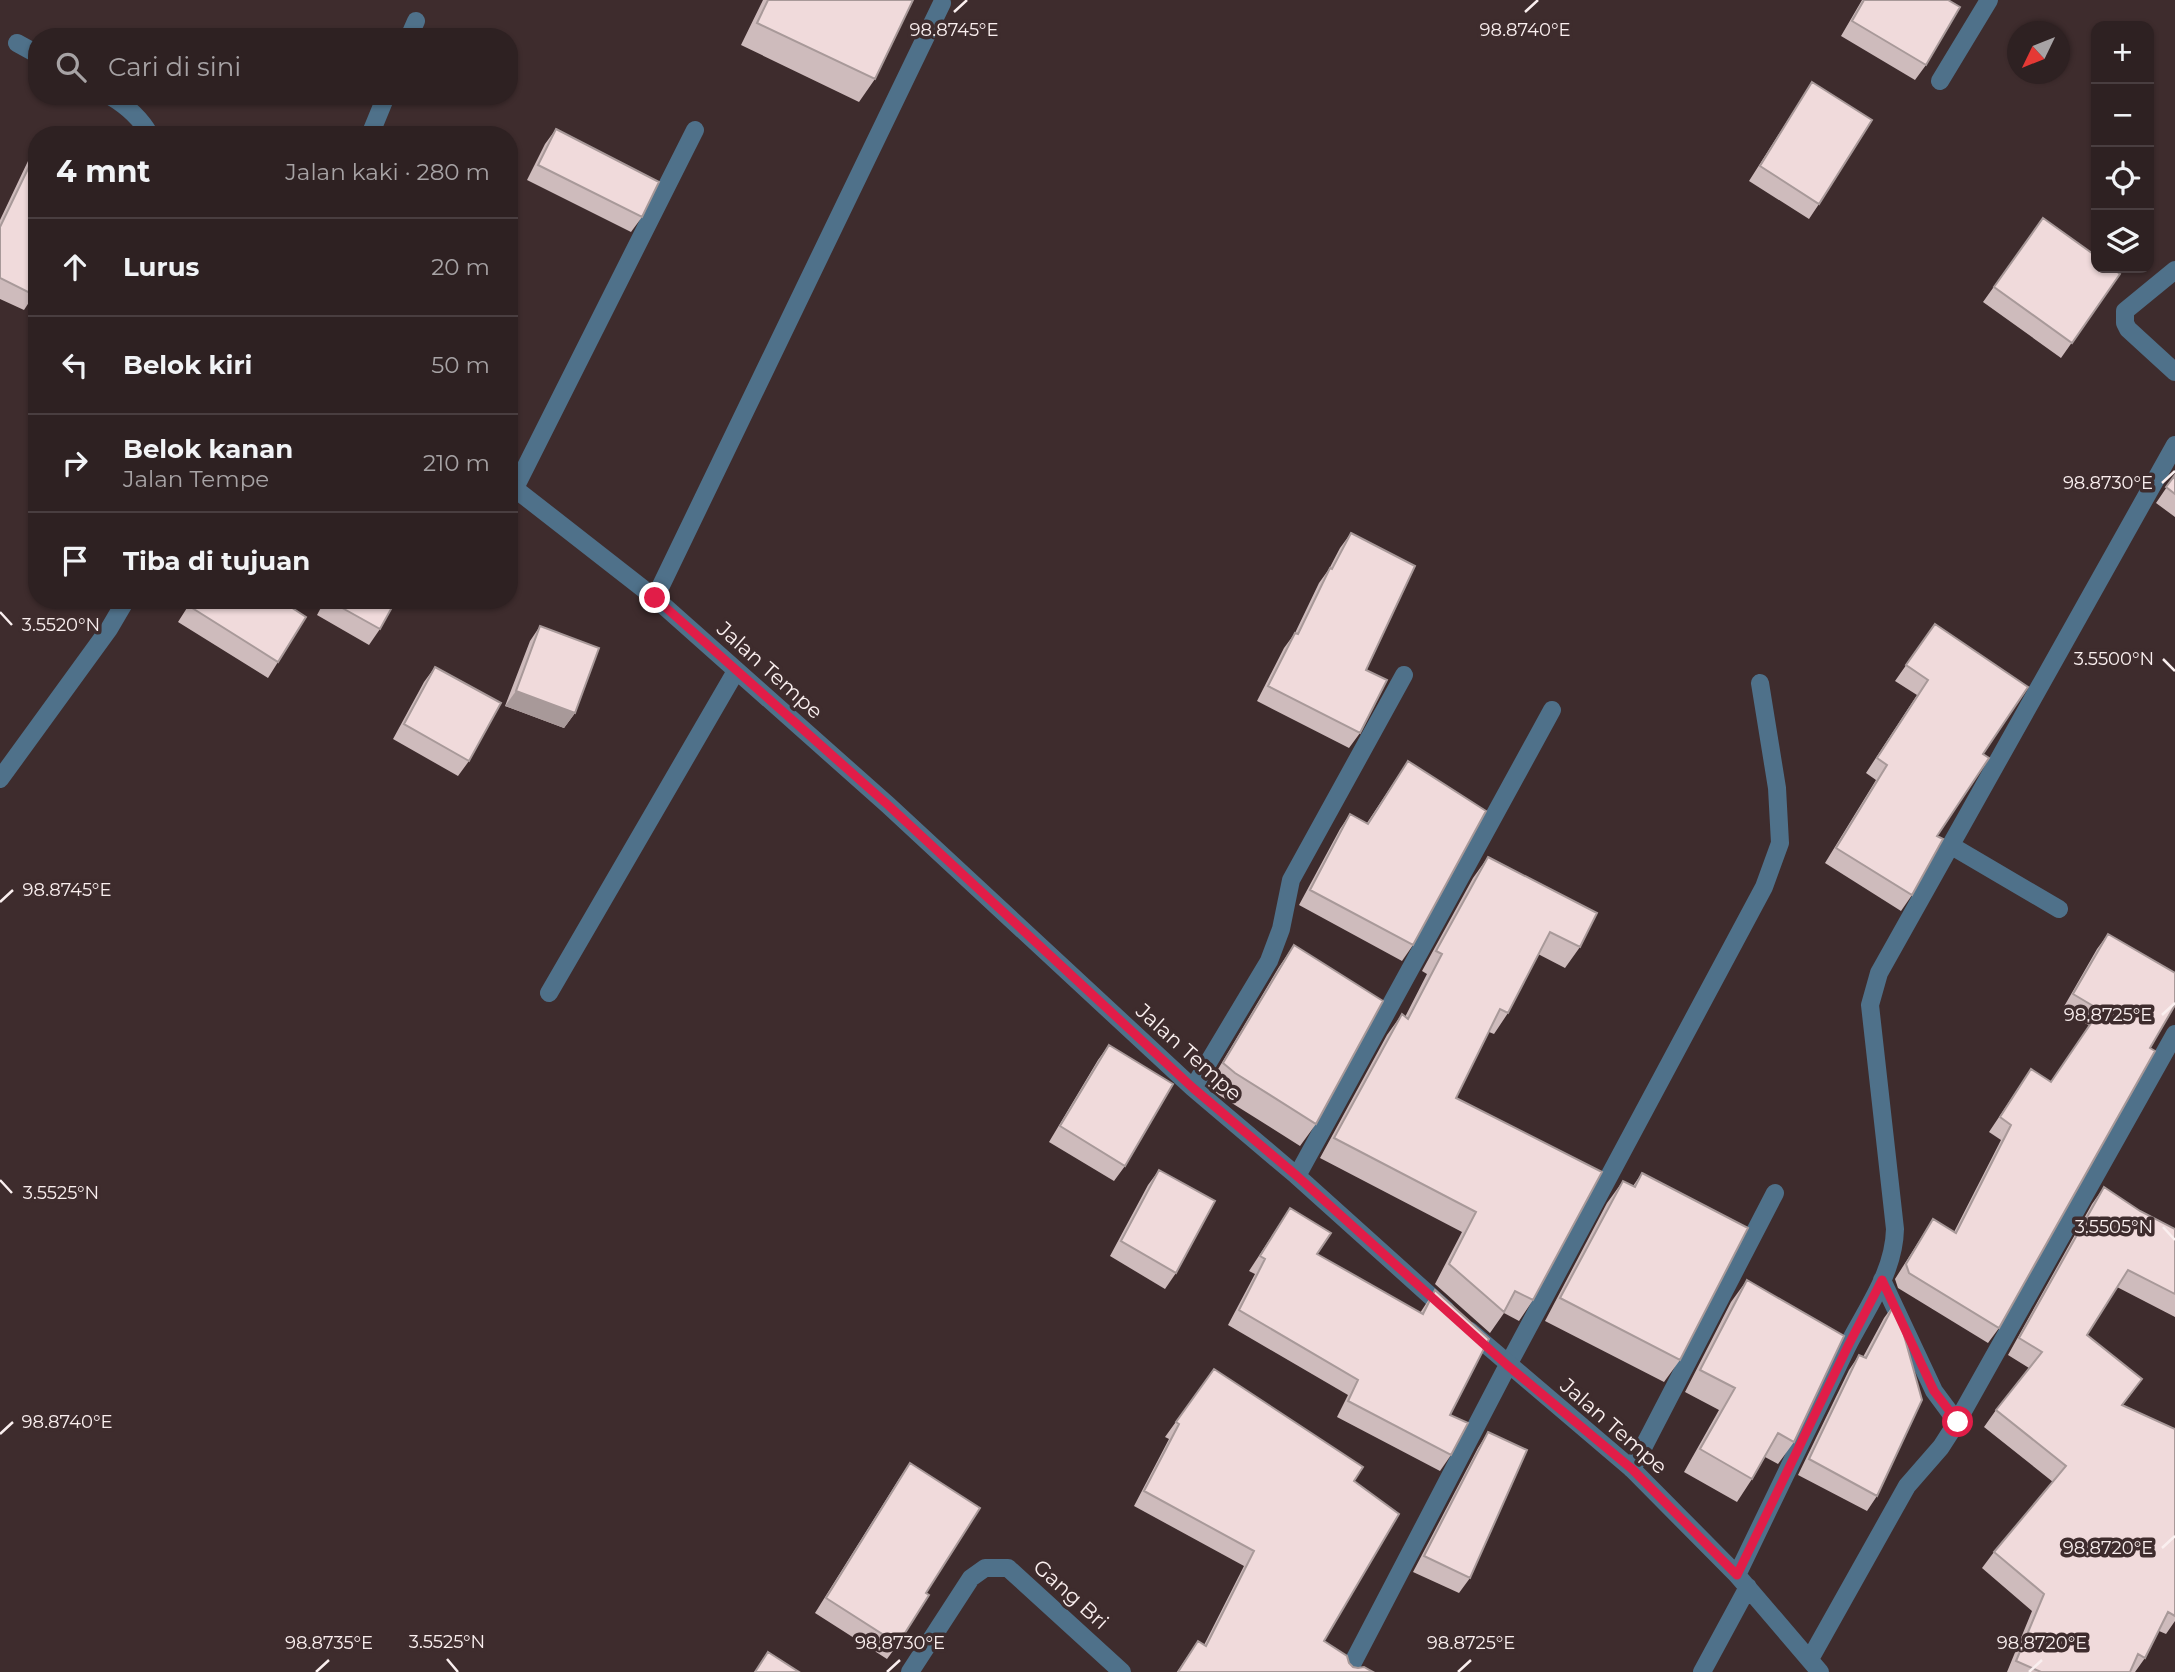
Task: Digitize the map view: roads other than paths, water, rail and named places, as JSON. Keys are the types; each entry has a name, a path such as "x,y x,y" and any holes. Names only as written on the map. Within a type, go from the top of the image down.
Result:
{"street":[{"path":"1940,81 1989,0"},
{"path":"655,598 942,3"},
{"path":"17,43 28,49"},
{"path":"125,105 146,126"},
{"path":"374,126 382,105"},
{"path":"518,474 695,130"},
{"path":"2175,270 2125,311 2125,323 2138,339 2175,372"},
{"path":"1702,1672 1849,1344 1881,1282 1894,1248 1895,1229 1870,1005 1879,973 2175,445"},
{"name":"Jalan Tempe","path":"518,491 655,598 888,805 1193,1088 1297,1176 1507,1365 1632,1469 1742,1581 1815,1665"},
{"path":"0,779 121,609"},
{"path":"549,993 736,671"},
{"path":"1193,1088 1269,961 1282,929 1291,880 1404,676"},
{"path":"1348,1672 1507,1365 1764,887 1780,843 1777,788 1760,683"},
{"path":"1297,1176 1552,710"},
{"path":"1950,845 2059,909"},
{"path":"1815,1665 1906,1486 1941,1447 1958,1422 2175,1034"},
{"path":"1632,1469 1775,1194"},
{"path":"1881,1282 1934,1391 1958,1422"},
{"name":"Gang Bri","path":"910,1672 971,1578 985,1567 1008,1568 1122,1672"}]}
